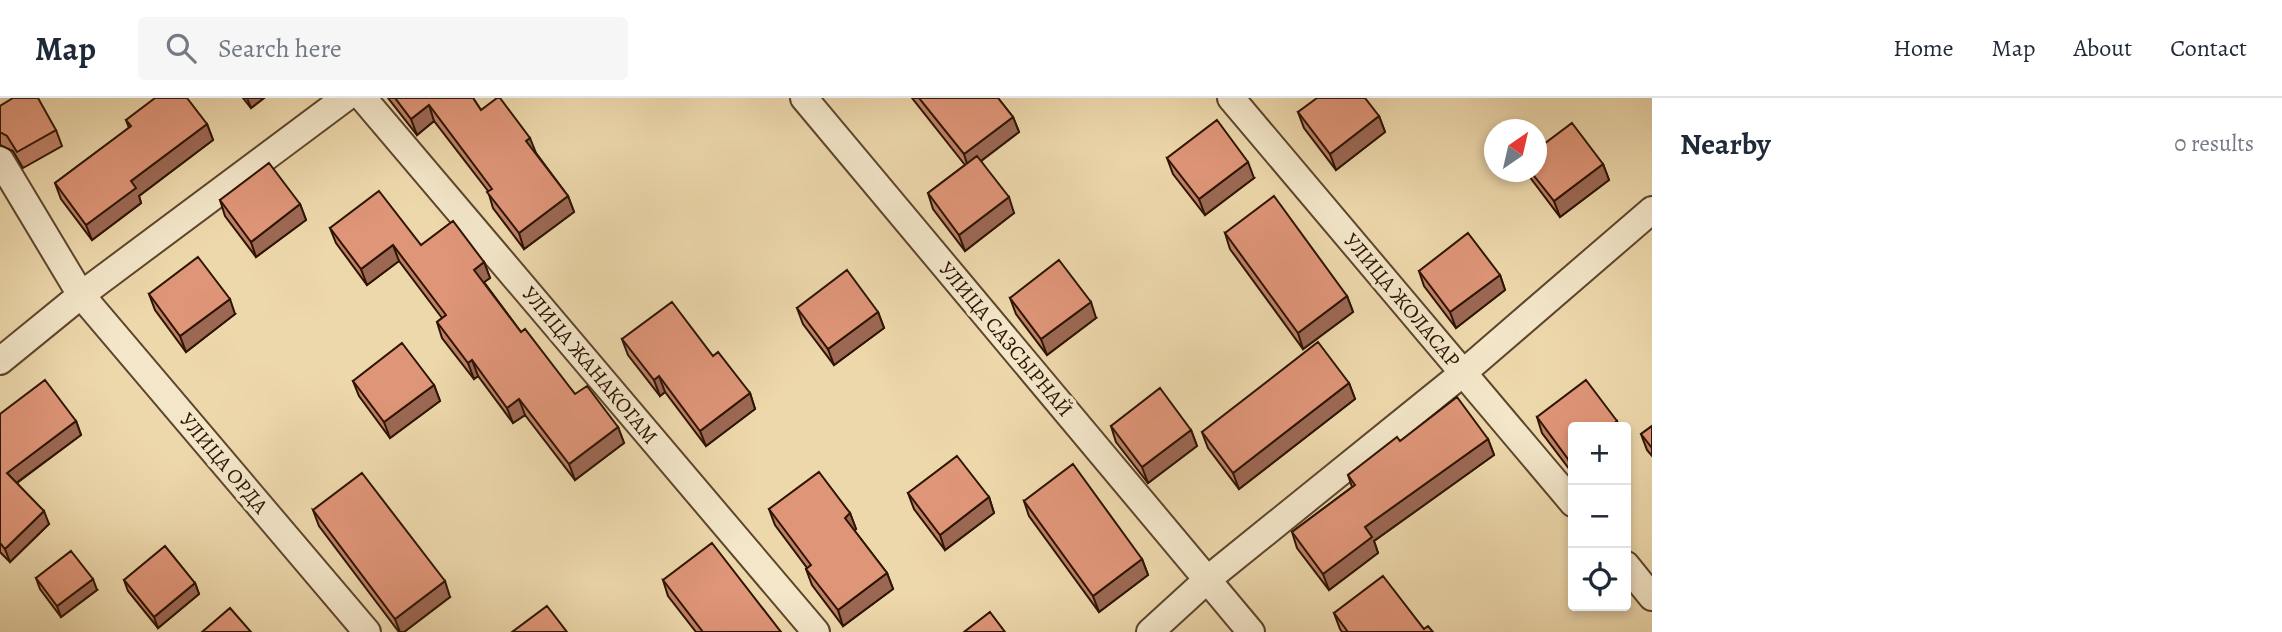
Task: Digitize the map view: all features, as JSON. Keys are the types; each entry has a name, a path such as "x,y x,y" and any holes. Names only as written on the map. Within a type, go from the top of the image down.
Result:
{"street":[{"path":"0,361 81,295 345,98"},
{"name":"УЛИЦА ЖАНАКОГАМ","path":"363,98 816,632"},
{"name":"УЛИЦА САЗСЫРНАЙ","path":"804,98 1251,632"},
{"name":"УЛИЦА ЖОЛАСАР","path":"1231,98 1568,497"},
{"name":"УЛИЦА ОРДА","path":"0,160 81,295 367,632"},
{"path":"1150,632 1208,579 1464,373 1652,210"},
{"path":"1631,571 1652,597"}],"building":[{"path":"13,98 38,98 56,130 17,152 7,136 0,132 0,106"},
{"path":"155,98 187,98 207,124 131,181 136,188 86,225 55,183 131,126 126,120"},
{"path":"395,98 473,98 481,110 500,98 530,138 526,141 568,196 519,233 487,192 492,189 429,105 411,119"},
{"path":"919,98 998,98 1013,117 964,154"},
{"path":"1317,98 1365,98 1379,116 1330,154 1298,112"},
{"path":"1217,120 1248,162 1199,199 1167,158"},
{"path":"1572,123 1603,164 1554,201 1539,182 1547,182 1547,142"},
{"path":"977,156 1009,197 959,235 928,193"},
{"path":"269,163 300,204 251,242 220,200"},
{"path":"379,191 421,245 453,221 484,262 474,270 521,332 525,329 575,394 587,386 618,427 569,464 519,399 507,408 472,360 468,363 437,322 446,315 393,245 361,269 330,228"},
{"path":"1274,196 1347,296 1298,333 1225,233"},
{"path":"1468,233 1500,275 1450,312 1419,271"},
{"path":"198,257 230,299 180,336 149,294"},
{"path":"1059,260 1091,302 1041,339 1010,298"},
{"path":"847,270 878,312 828,349 797,308"},
{"path":"672,302 713,356 718,352 750,393 700,431 659,376 654,380 622,339"},
{"path":"1318,342 1349,383 1233,473 1202,432"},
{"path":"402,343 434,385 384,422 353,381"},
{"path":"45,380 76,421 7,473 44,511 5,549 0,543 0,414"},
{"path":"1586,380 1617,421 1568,422 1568,459 1537,417"},
{"path":"1160,388 1191,430 1142,467 1111,426"},
{"path":"1457,397 1488,439 1365,527 1372,537 1323,574 1292,532 1355,485 1348,475 1397,437 1400,441"},
{"path":"1652,426 1652,448 1641,434"},
{"path":"957,456 989,497 940,535 908,493"},
{"path":"1073,464 1142,559 1093,596 1024,501"},
{"path":"819,472 850,513 845,518 887,573 838,610 806,569 811,565 769,509"},
{"path":"362,473 445,581 395,619 313,510"},
{"path":"712,543 781,632 703,632 663,580"},
{"path":"165,546 195,583 154,617 124,580"},
{"path":"71,551 93,579 57,606 36,578"},
{"path":"1383,576 1424,629 1428,626 1433,632 1348,632 1334,613"},
{"path":"547,606 567,632 512,632"},
{"path":"230,608 251,632 202,632"},
{"path":"990,612 1005,632 964,632"}]}
